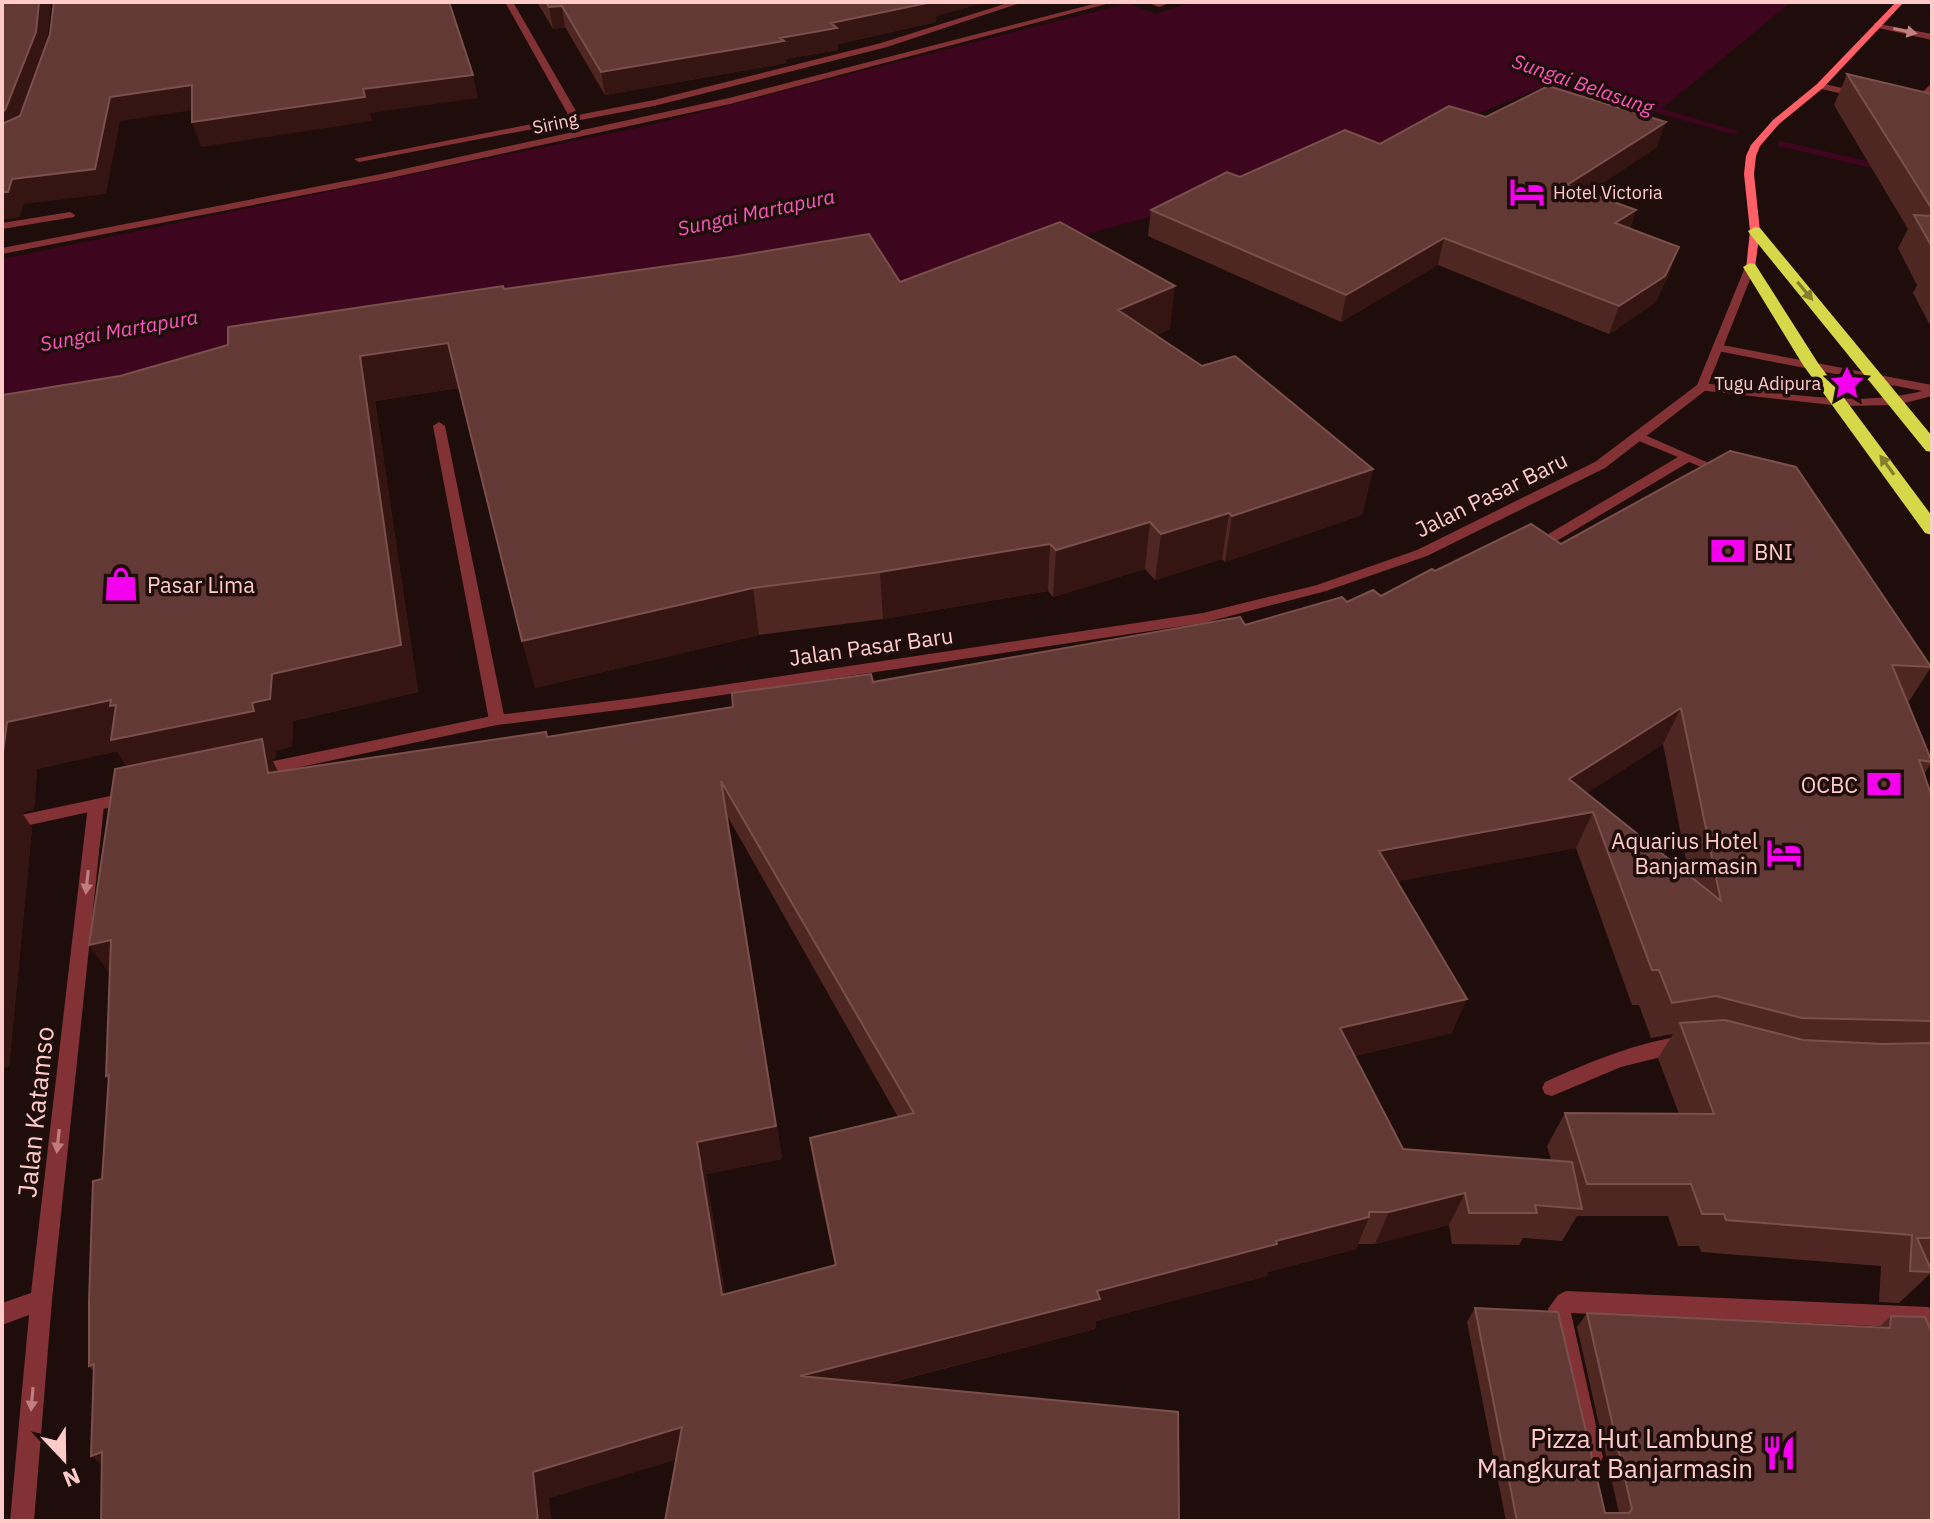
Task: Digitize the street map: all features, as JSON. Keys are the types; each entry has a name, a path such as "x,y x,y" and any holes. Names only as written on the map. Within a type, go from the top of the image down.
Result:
{"highway":[{"path":"1755,231 1932,447"},
{"path":"1750,267 1811,365 1932,529"}],"main road":[{"path":"1750,267 1755,231 1749,174 1756,145 1776,122 1820,86 1900,2"}],"street":[{"path":"509,2 575,118"},
{"path":"359,159 654,103 830,60 1019,2"},
{"name":"Siring","path":"2,251 381,177 715,104 1110,2"},
{"path":"1150,2 1159,5 1168,2"},
{"path":"1877,25 1932,37"},
{"path":"1820,86 1868,97"},
{"path":"1899,102 1919,100 1932,86"},
{"path":"2,226 70,215"},
{"path":"1750,267 1702,387 1841,402 1897,401 1932,390"},
{"path":"1717,348 1876,376 1932,390"},
{"name":"Jalan Pasar Baru","path":"235,775 497,720 651,701 1203,618 1321,588 1422,553 1600,465 1702,387"},
{"path":"439,426 497,720"},
{"path":"1638,436 1686,458 1734,474"},
{"path":"1550,539 1686,458"},
{"path":"2,825 142,795"},
{"name":"Jalan Katamso","path":"22,1521 41,1300 96,805"},
{"path":"1552,1088 1611,1060 1661,1046 1707,1043"},
{"path":"2,1314 41,1300"},
{"path":"1596,1476 1559,1309 1566,1302 1928,1318 1932,1328"}],"water":[{"name":"Sungai Martapura","path":"1192,2 1791,2 1659,111 1632,119 1542,87 1380,155 908,282 853,280 2,422 2,259 646,126 1128,3 1155,14"}],"building":[{"path":"2,2 39,2 36,32 2,112"},
{"path":"54,2 449,2 473,75 363,89 365,97 192,122 192,85 110,97 95,169 12,179 8,192 2,192 2,124 20,116 50,34"},
{"path":"546,2 932,2 831,23 837,28 780,38 784,41 601,72 562,6 549,7"},
{"path":"1847,74 1932,94 1932,209"},
{"path":"1548,86 1666,122 1567,185 1636,210 1615,223 1679,247 1665,276 1619,306 1444,238 1346,295 1151,210 1227,172 1240,177 1345,130 1380,144 1449,106 1486,117"},
{"path":"1914,215 1932,216 1932,247"},
{"path":"1060,222 1175,286 1118,310 1202,366 1235,356 1373,469 1232,516 1229,513 1161,534 1150,522 1056,550 1050,544 880,572 753,588 522,641 448,343 360,356 401,645 272,674 270,699 252,703 254,711 111,740 116,705 110,706 111,700 7,722 2,760 2,395 120,376 228,345 228,327 503,286 504,289 731,257 869,234 900,282"},
{"path":"1730,451 1796,467 1931,667 1892,665 1932,762 1919,760 1932,797 1932,1021 1802,1018 1716,996 1672,1003 1659,970 1652,970 1593,812 1379,851 1467,999 1340,1028 1403,1149 1572,1162 1582,1209 1535,1205 1537,1213 1469,1213 1465,1193 1389,1212 1369,1212 1369,1217 1276,1241 1277,1244 1097,1291 1100,1299 800,1376 1178,1412 1179,1521 665,1521 682,1427 533,1472 538,1521 101,1521 102,1452 91,1456 94,1364 89,1366 89,1301 93,1181 102,1179 109,1075 106,1076 111,940 89,945 115,769 262,739 268,773 546,732 547,737 733,707 732,693 871,674 873,682 1240,617 1245,625 1342,597 1347,602 1373,590 1381,596 1531,524 1561,544","holes":["1681,708 1721,901 1569,779","721,781 914,1113 810,1138 836,1265 722,1295 697,1142 776,1126"]},
{"path":"1725,1020 1803,1040 1932,1043 1932,1238 1917,1238 1932,1272 1910,1271 1912,1235 1726,1220 1724,1214 1702,1214 1691,1184 1587,1184 1565,1113 1714,1114 1680,1023"},
{"name":"Pizza Hut Lambung Mangkurat Banjarmasin","path":"1475,1308 1558,1312 1605,1513 1629,1513 1632,1509 1587,1313 1890,1328 1891,1316 1925,1317 1932,1333 1932,1521 1517,1521"}],"waterway":[{"name":"Sungai Belasung","path":"1640,105 1735,132"},
{"name":"Sungai Belasung","path":"1781,144 1932,179"}],"place":[{"name":"Hotel Victoria","path":"1527,192"},
{"name":"Tugu Adipura","path":"1847,383"},
{"name":"BNI","path":"1728,551"},
{"name":"Pasar Lima","path":"121,584"},
{"name":"OCBC","path":"1884,784"},
{"name":"Aquarius Hotel Banjarmasin","path":"1784,853"},
{"name":"Pizza Hut Lambung Mangkurat Banjarmasin","path":"1779,1453"}]}
